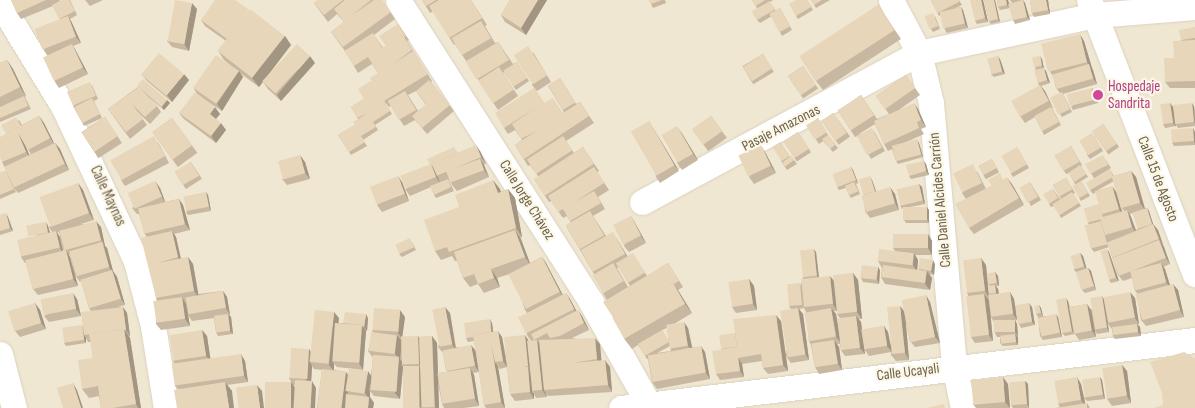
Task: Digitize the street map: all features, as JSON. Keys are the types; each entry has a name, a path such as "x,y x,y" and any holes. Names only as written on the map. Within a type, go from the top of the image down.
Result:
{"street":[{"name":"Calle Jorge Chávez","path":"398,0 591,302 649,405"},
{"name":"Calle Daniel Alcides Carrión","path":"891,0 919,53 931,103 954,366 963,408"},
{"name":"Calle Maynas","path":"0,4 64,108 133,253 153,326 166,408"},
{"name":"Pasaje Amazonas","path":"642,202 919,53 1092,8 1195,7"},
{"name":"Calle 15 de Agosto","path":"1092,8 1195,274"},
{"name":"Calle Ucayali","path":"621,408 954,366 1195,340"},
{"path":"0,354 14,408"}],"shaded area":[{"path":"0,0 1195,0 1195,408 0,408"}],"building":[{"path":"11,0 46,0 17,13"},
{"path":"62,0 69,0 75,11 59,19 52,5"},
{"path":"175,0 192,3 184,44 168,41"},
{"path":"215,0 235,0 249,10 227,39 201,20"},
{"path":"318,0 343,0 324,15 314,3"},
{"path":"345,0 371,0 351,16 374,0 382,0 391,12 343,47 331,32 344,22 334,9"},
{"path":"422,0 436,0 426,6"},
{"path":"439,0 471,0 482,18 449,38 429,6"},
{"path":"510,0 538,0 521,28 501,15"},
{"path":"649,0 662,0 651,4"},
{"path":"752,0 765,0 756,6"},
{"path":"796,0 807,0 811,7 796,16 789,4"},
{"path":"811,0 822,0 814,5"},
{"path":"931,0 959,0 959,2 937,13"},
{"path":"970,0 981,0 985,18 975,21"},
{"path":"984,0 994,0 998,19 989,21"},
{"path":"997,0 1006,0 1007,5 998,7"},
{"path":"1023,0 1027,17 1013,20 1008,4"},
{"path":"1030,0 1046,0 1048,10 1032,13"},
{"path":"770,1 775,10 756,20 752,11"},
{"path":"878,5 894,30 816,81 799,56"},
{"path":"961,7 965,24 943,29 940,12"},
{"path":"780,8 790,27 779,32 769,14"},
{"path":"250,9 285,36 252,78 217,51"},
{"path":"933,13 938,26 930,29 925,16"},
{"path":"68,16 76,37 42,49 34,29"},
{"path":"481,21 491,38 462,55 452,38"},
{"path":"398,24 406,37 403,35 386,46 379,36"},
{"path":"1195,27 1195,38 1181,40 1179,30"},
{"path":"373,33 382,48 403,35 412,50 393,64 413,51 428,74 384,101 370,78 378,73 368,57 354,66 344,51"},
{"path":"1080,34 1087,62 1048,72 1041,44"},
{"path":"1195,40 1195,81 1165,82 1164,58 1174,58 1173,41"},
{"path":"498,42 509,60 476,80 465,62"},
{"path":"72,44 83,68 54,81 43,58"},
{"path":"297,44 310,56 275,94 262,81"},
{"path":"528,46 547,75 533,85 514,55"},
{"path":"159,53 184,74 166,96 141,74"},
{"path":"763,54 772,68 752,81 743,67"},
{"path":"216,55 239,71 216,104 193,88"},
{"path":"998,56 1002,71 992,74 987,59"},
{"path":"1040,56 1042,66 1034,67 1032,58"},
{"path":"7,60 20,87 0,97 0,63"},
{"path":"517,62 527,78 513,87 503,70"},
{"path":"1089,64 1093,78 1057,89 1052,74"},
{"path":"803,66 816,85 801,95 788,76"},
{"path":"499,67 514,90 493,103 478,81"},
{"path":"1044,68 1047,80 1038,83 1034,70"},
{"path":"906,75 915,88 885,109 876,96"},
{"path":"560,78 575,103 563,110 548,85"},
{"path":"143,79 167,100 161,107 137,86"},
{"path":"429,80 450,105 422,128 412,116 426,104 416,91"},
{"path":"371,81 390,111 373,122 376,127 361,136 365,142 349,152 338,135 355,125 353,122 368,113 357,118 351,107 364,99 358,89"},
{"path":"90,82 96,96 73,106 67,92"},
{"path":"1040,85 1049,101 1020,117 1011,101"},
{"path":"139,87 157,106 145,117 132,104 143,119 126,132 108,109"},
{"path":"534,88 544,103 553,98 563,113 580,102 589,116 524,159 515,145 536,131 521,139 512,124 537,107 504,128 495,113"},
{"path":"1092,88 1095,100 1070,106 1067,94"},
{"path":"405,91 416,110 399,120 388,101"},
{"path":"195,92 215,107 210,114 221,123 211,136 179,113"},
{"path":"1062,92 1070,109 1058,115 1050,97"},
{"path":"861,95 874,115 851,130 838,110"},
{"path":"24,96 28,106 0,118 0,107"},
{"path":"92,98 100,114 82,123 74,107"},
{"path":"914,103 921,120 917,122 919,128 884,144 874,121"},
{"path":"1170,103 1173,123 1163,124 1160,105"},
{"path":"1192,103 1194,122 1175,124 1173,105"},
{"path":"1051,107 1059,122 1042,131 1034,116"},
{"path":"833,113 847,133 835,141 822,121"},
{"path":"39,116 50,138 28,150 18,133 26,152 2,162 0,157 0,137"},
{"path":"711,116 722,132 703,145 692,129"},
{"path":"16,117 21,126 6,134 1,125"},
{"path":"105,117 118,136 95,152 82,133"},
{"path":"172,118 192,146 173,160 153,132"},
{"path":"818,118 827,133 815,140 806,125"},
{"path":"649,121 674,165 656,176 631,132"},
{"path":"1103,124 1117,144 1106,151 1092,131"},
{"path":"677,126 693,154 677,163 661,135"},
{"path":"872,128 882,148 867,155 857,136"},
{"path":"1193,128 1194,141 1172,143 1171,130"},
{"path":"798,132 809,149 795,158 784,141"},
{"path":"1092,133 1101,148 1088,155 1079,141"},
{"path":"828,135 836,144 830,149 822,139"},
{"path":"154,136 165,156 121,180 110,160"},
{"path":"563,136 572,150 536,174 527,159"},
{"path":"917,139 921,154 896,161 892,146"},
{"path":"780,142 789,156 782,161 772,147"},
{"path":"55,143 65,164 14,188 4,167"},
{"path":"476,145 481,157 437,176 432,164"},
{"path":"761,145 771,166 748,176 738,156"},
{"path":"1071,146 1080,162 1063,171 1054,155"},
{"path":"454,147 457,153 432,164 433,166 430,165 427,159"},
{"path":"583,147 594,164 544,196 534,179"},
{"path":"1017,147 1027,164 1011,173 1001,156"},
{"path":"300,155 305,173 283,180 278,161"},
{"path":"1103,155 1108,165 1090,174 1085,164"},
{"path":"791,156 794,160 785,167 782,163"},
{"path":"480,159 484,170 450,183 446,171"},
{"path":"992,159 997,168 984,175 979,166"},
{"path":"924,161 926,171 909,176 906,165"},
{"path":"191,162 199,176 183,185 175,172"},
{"path":"431,164 436,177 405,189 400,176"},
{"path":"973,164 982,183 962,192 953,173"},
{"path":"1080,165 1086,174 1075,182 1068,173"},
{"path":"594,167 604,183 573,203 594,191 601,203 570,221 563,209 558,212 548,196"},
{"path":"851,167 856,180 837,187 832,174"},
{"path":"1109,169 1113,177 1090,190 1086,183"},
{"path":"6,171 14,189 0,195 0,173"},
{"path":"1131,171 1140,203 1121,208 1112,177"},
{"path":"1000,173 1003,180 992,186 988,180"},
{"path":"398,176 405,194 377,204 370,187"},
{"path":"870,176 875,191 864,195 859,180"},
{"path":"1007,178 1019,198 969,228 955,204"},
{"path":"1066,178 1072,189 1059,197 1053,185"},
{"path":"448,179 451,187 434,195 430,186"},
{"path":"493,180 498,193 508,189 516,228 449,252 447,247 435,251 424,220 459,207 455,195"},
{"path":"155,181 162,197 135,209 128,193"},
{"path":"1081,181 1088,193 1079,198 1072,186"},
{"path":"854,182 858,191 849,195 845,186"},
{"path":"1030,182 1038,197 1027,203 1019,188"},
{"path":"78,183 89,213 50,227 39,197"},
{"path":"919,184 923,201 900,206 897,189"},
{"path":"1112,186 1119,209 1102,214 1095,191"},
{"path":"890,187 895,203 866,212 861,196"},
{"path":"1053,189 1058,198 1049,204 1043,194"},
{"path":"206,192 209,207 186,211 183,196"},
{"path":"1072,192 1079,203 1059,215 1052,204"},
{"path":"179,199 185,224 144,234 138,208"},
{"path":"1099,204 1103,218 1088,223 1084,208"},
{"path":"903,207 927,207 927,220 903,220"},
{"path":"1147,208 1152,224 1138,229 1133,212"},
{"path":"1127,210 1132,227 1105,235 1100,218"},
{"path":"590,211 604,235 580,249 566,225"},
{"path":"6,213 10,228 0,231 0,215"},
{"path":"631,216 641,236 623,245 613,225"},
{"path":"96,221 101,240 64,250 59,231"},
{"path":"1101,221 1107,244 1091,249 1085,225"},
{"path":"46,222 48,233 28,236 26,225"},
{"path":"1153,224 1159,239 1113,258 1107,243"},
{"path":"515,230 525,257 491,269 494,278 478,284 474,274 463,278 454,252"},
{"path":"56,231 60,248 21,257 17,240"},
{"path":"172,231 178,257 158,263 188,257 194,291 156,298 141,238"},
{"path":"613,232 625,254 593,272 581,250"},
{"path":"893,234 928,234 928,248 893,248"},
{"path":"410,238 414,247 399,254 395,245"},
{"path":"1159,240 1166,258 1119,276 1112,258"},
{"path":"102,242 109,267 76,276 69,251"},
{"path":"814,249 817,276 803,277 800,250"},
{"path":"879,249 914,253 912,265 878,261"},
{"path":"1107,249 1116,278 1109,280 1100,251"},
{"path":"66,250 73,279 33,289 25,260"},
{"path":"633,253 645,273 628,283 616,263"},
{"path":"1080,253 1084,266 1075,269 1070,256"},
{"path":"542,257 560,292 526,309 508,274"},
{"path":"920,258 933,260 931,271 918,269"},
{"path":"981,258 985,291 967,293 963,260"},
{"path":"613,263 624,281 603,293 592,275"},
{"path":"668,263 679,281 614,319 603,302"},
{"path":"1161,263 1166,282 1135,291 1130,271"},
{"path":"862,265 878,267 876,280 860,278"},
{"path":"883,265 927,271 925,283 881,277"},
{"path":"1088,268 1094,286 1082,290 1076,272"},
{"path":"112,270 121,299 89,308 80,280"},
{"path":"995,272 997,283 989,284 987,273"},
{"path":"853,273 857,312 837,314 833,275"},
{"path":"830,276 833,304 804,307 801,279"},
{"path":"749,279 753,304 732,307 728,282"},
{"path":"673,283 685,304 624,339 612,318"},
{"path":"800,283 802,305 789,306 787,284"},
{"path":"1173,284 1180,310 1142,320 1135,294"},
{"path":"995,285 996,293 989,294 988,286"},
{"path":"223,291 226,308 189,314 186,298"},
{"path":"1010,292 1013,314 991,317 988,295"},
{"path":"1130,292 1135,318 1108,323 1103,297"},
{"path":"73,293 76,309 44,315 41,299"},
{"path":"566,293 574,309 526,334 518,318"},
{"path":"984,294 989,335 971,337 966,296"},
{"path":"926,295 935,337 910,342 902,300"},
{"path":"1102,296 1107,328 1095,329 1090,298"},
{"path":"182,297 185,319 156,323 153,301"},
{"path":"1066,298 1072,331 1062,333 1056,300"},
{"path":"35,303 41,323 14,331 8,311"},
{"path":"1029,303 1032,322 1018,324 1015,305"},
{"path":"1087,304 1092,331 1074,334 1069,307"},
{"path":"1039,305 1041,313 1036,314 1034,306"},
{"path":"900,306 905,353 892,354 887,307"},
{"path":"123,307 126,330 84,335 81,312"},
{"path":"445,307 452,344 439,347 432,309"},
{"path":"374,308 400,310 398,332 372,330"},
{"path":"798,308 805,354 788,357 780,311"},
{"path":"831,308 836,337 809,341 804,313"},
{"path":"315,310 334,312 328,364 310,362"},
{"path":"578,310 584,323 560,336 550,338 547,333 534,340 531,334"},
{"path":"345,312 366,314 364,327 362,325 343,323"},
{"path":"228,314 230,331 216,333 214,316"},
{"path":"1056,314 1060,333 1041,337 1037,318"},
{"path":"776,315 783,365 763,368 761,354 738,358 740,371 716,374 712,351 737,347 733,319"},
{"path":"856,316 860,348 841,350 837,318"},
{"path":"490,319 491,332 466,338 464,323"},
{"path":"994,320 1015,320 1015,332 994,332"},
{"path":"684,322 688,346 670,349 666,325"},
{"path":"335,323 362,325 359,363 332,361"},
{"path":"1137,324 1138,332 1113,335 1112,327"},
{"path":"82,325 84,340 64,343 62,328"},
{"path":"884,326 887,346 864,349 861,330"},
{"path":"124,329 136,404 101,408 98,386 82,389 78,360 93,358 89,334"},
{"path":"202,330 206,356 173,361 169,335"},
{"path":"662,330 669,342 645,356 638,344"},
{"path":"498,331 503,361 495,362 491,343 501,402 484,405 473,335"},
{"path":"371,332 397,335 394,354 369,351"},
{"path":"735,333 737,347 721,349 719,335"},
{"path":"1015,334 1016,342 1001,344 1000,336"},
{"path":"525,335 528,366 524,367 528,367 530,392 510,394 504,337"},
{"path":"418,336 419,364 402,365 401,337"},
{"path":"419,336 432,336 434,407 421,407"},
{"path":"595,338 597,359 572,363 605,360 608,385 544,390 539,340"},
{"path":"537,340 542,390 532,391 527,341"},
{"path":"834,340 838,364 815,367 811,344"},
{"path":"471,345 475,366 447,371 443,351"},
{"path":"701,346 706,373 653,382 648,355"},
{"path":"291,348 309,349 307,379 289,378"},
{"path":"1184,352 1195,358 1195,408 1154,408 1163,405 1162,393 1150,362"},
{"path":"241,354 244,376 175,386 172,364"},
{"path":"373,355 399,357 396,392 371,390"},
{"path":"1122,365 1127,396 1107,399 1102,368"},
{"path":"403,366 419,366 419,408 403,408"},
{"path":"349,368 368,371 364,394 345,391"},
{"path":"470,368 475,399 442,404 437,373"},
{"path":"322,369 346,372 341,408 317,408"},
{"path":"1003,377 1005,402 973,405 971,380"},
{"path":"1077,377 1081,400 1058,404 1054,381"},
{"path":"1100,377 1103,395 1085,398 1082,380"},
{"path":"295,380 312,381 311,408 294,408"},
{"path":"1025,381 1027,404 1011,405 1009,382"},
{"path":"225,382 229,408 177,408 174,390"},
{"path":"265,382 291,382 291,408 265,408"},
{"path":"73,383 81,408 63,408 57,388"},
{"path":"257,385 260,408 239,408 236,388"},
{"path":"346,394 369,397 368,408 345,408"},
{"path":"1087,403 1087,408 1056,408"},
{"path":"944,404 945,408 926,408"}],"place":[{"name":"Hospedaje Sandrita","path":"1098,95"}]}
